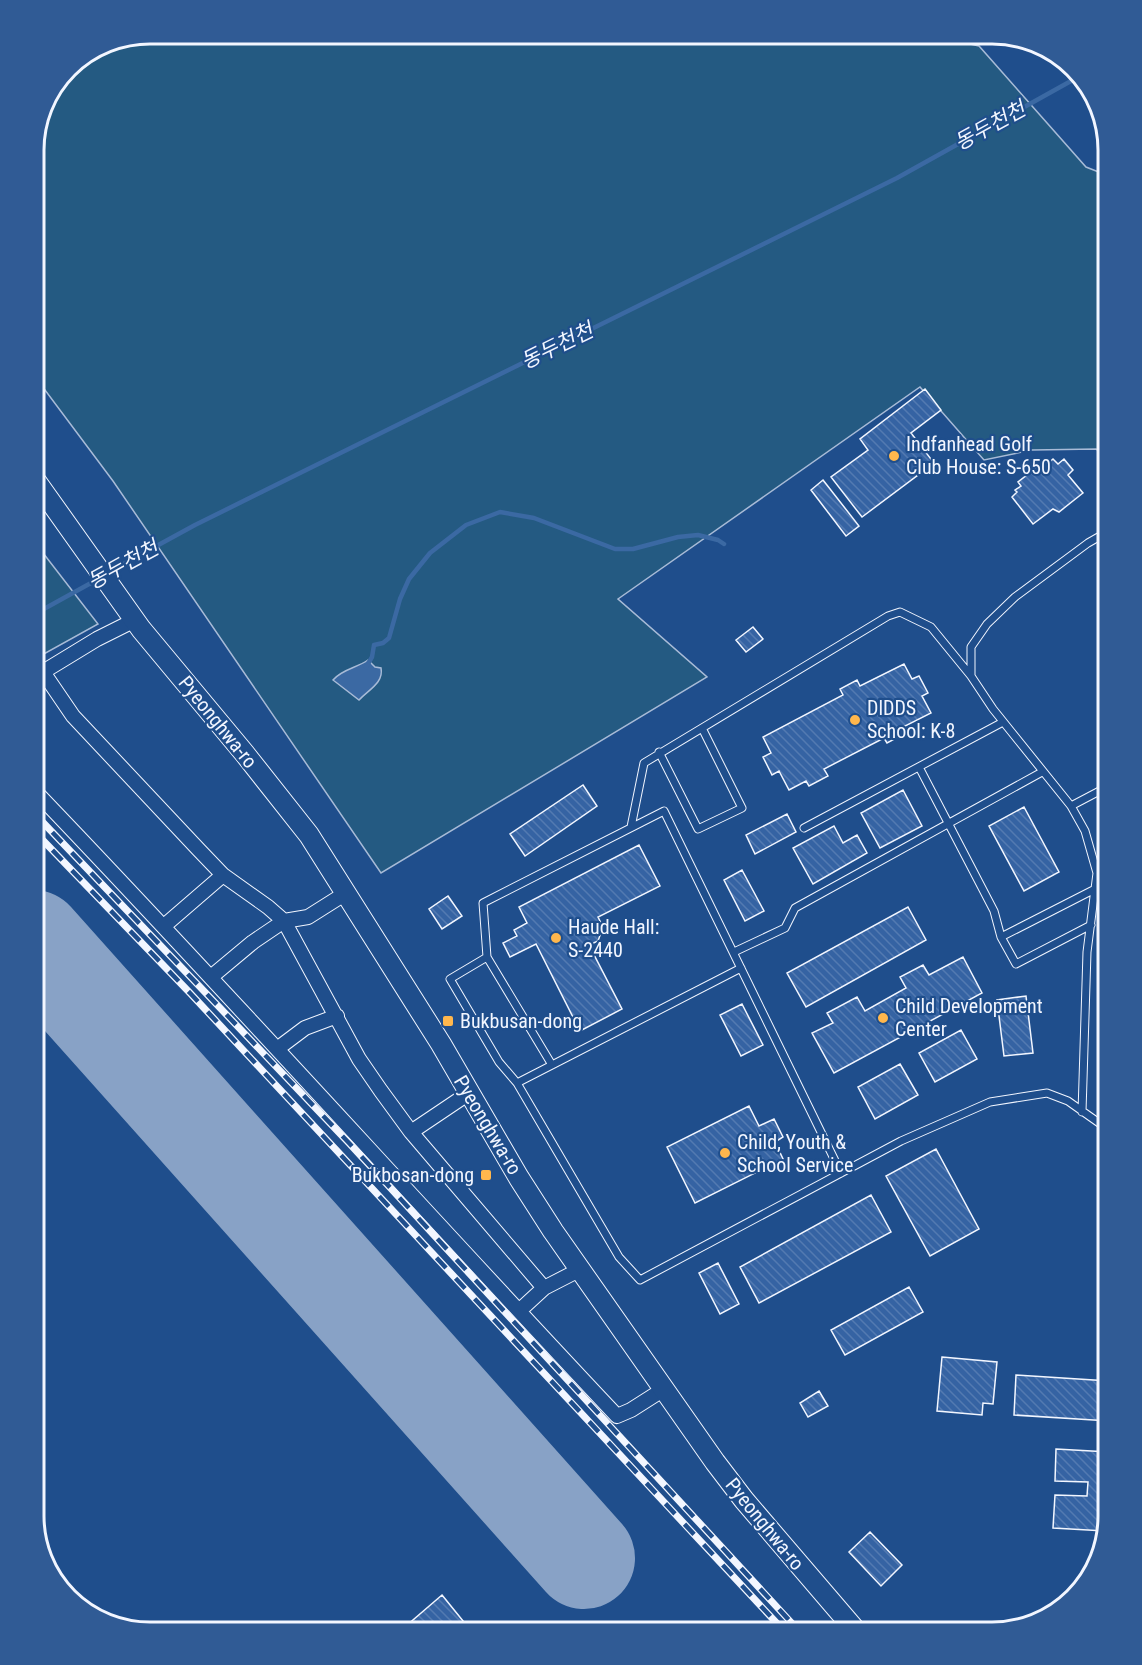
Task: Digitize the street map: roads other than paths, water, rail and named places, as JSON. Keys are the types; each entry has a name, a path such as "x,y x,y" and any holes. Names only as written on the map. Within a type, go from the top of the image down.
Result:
{"main road":[{"name":"Pyeonghwa-ro","path":"44,494 132,616 309,835 441,1044 519,1178 580,1269 744,1500 848,1622"}],"street":[{"path":"44,671 132,616"},
{"path":"44,682 73,716 223,875 284,921 359,1059 411,1132 544,1288"},
{"path":"44,801 164,926 617,1416 664,1389"},
{"path":"164,926 223,875"},
{"path":"211,977 253,942 284,921 308,917 346,893"},
{"path":"277,1049 304,1028 337,1016"},
{"path":"411,1132 469,1092"},
{"path":"519,1311 544,1288 580,1269"}],"lane":[{"path":"971,676 971,647 987,624 1024,590 1098,537"},
{"path":"631,827 644,763 659,752 888,616 900,612 931,627 971,676 1042,772 1071,806 1085,831 1097,873 1087,952 1082,1112"},
{"path":"804,828 1003,722"},
{"path":"659,752 698,829 742,808 702,728"},
{"path":"919,767 947,825 994,911 1001,937 1016,964 1091,926"},
{"path":"734,952 785,928 795,908 1042,772"},
{"path":"1071,806 1098,792"},
{"path":"552,1065 487,957 483,903 664,811 841,1173"},
{"path":"1001,937 1095,890"},
{"path":"487,957 450,979 499,1062 517,1083 619,1257 640,1280 901,1141 990,1102 1047,1094 1068,1101 1098,1123"},
{"path":"517,1083 741,968"}],"waterway":[{"name":"동두천천","path":"107,573 195,525 897,178 1073,80"},
{"path":"366,667 372,657 374,645 383,643 389,638 400,599 409,579 430,553 466,525 500,512 534,518 615,549 633,549 678,537 698,535 718,540 724,544"},
{"name":"동두천천","path":"44,609 100,578"}],"railway":[{"path":"44,824 349,1143 791,1622"},
{"path":"44,841 190,993 775,1622"}],"place":[{"name":"Indfanhead Golf Club House: S-650","path":"894,456"},
{"name":"DlDDS School: K-8","path":"855,720"},
{"name":"Haude Hall: S-2440","path":"556,938"},
{"name":"Child Development Center","path":"883,1018"},
{"name":"Bukbusan-dong","path":"448,1021"},
{"name":"Child, Youth & School Service","path":"725,1153"},
{"name":"Bukbosan-dong","path":"486,1175"}]}
